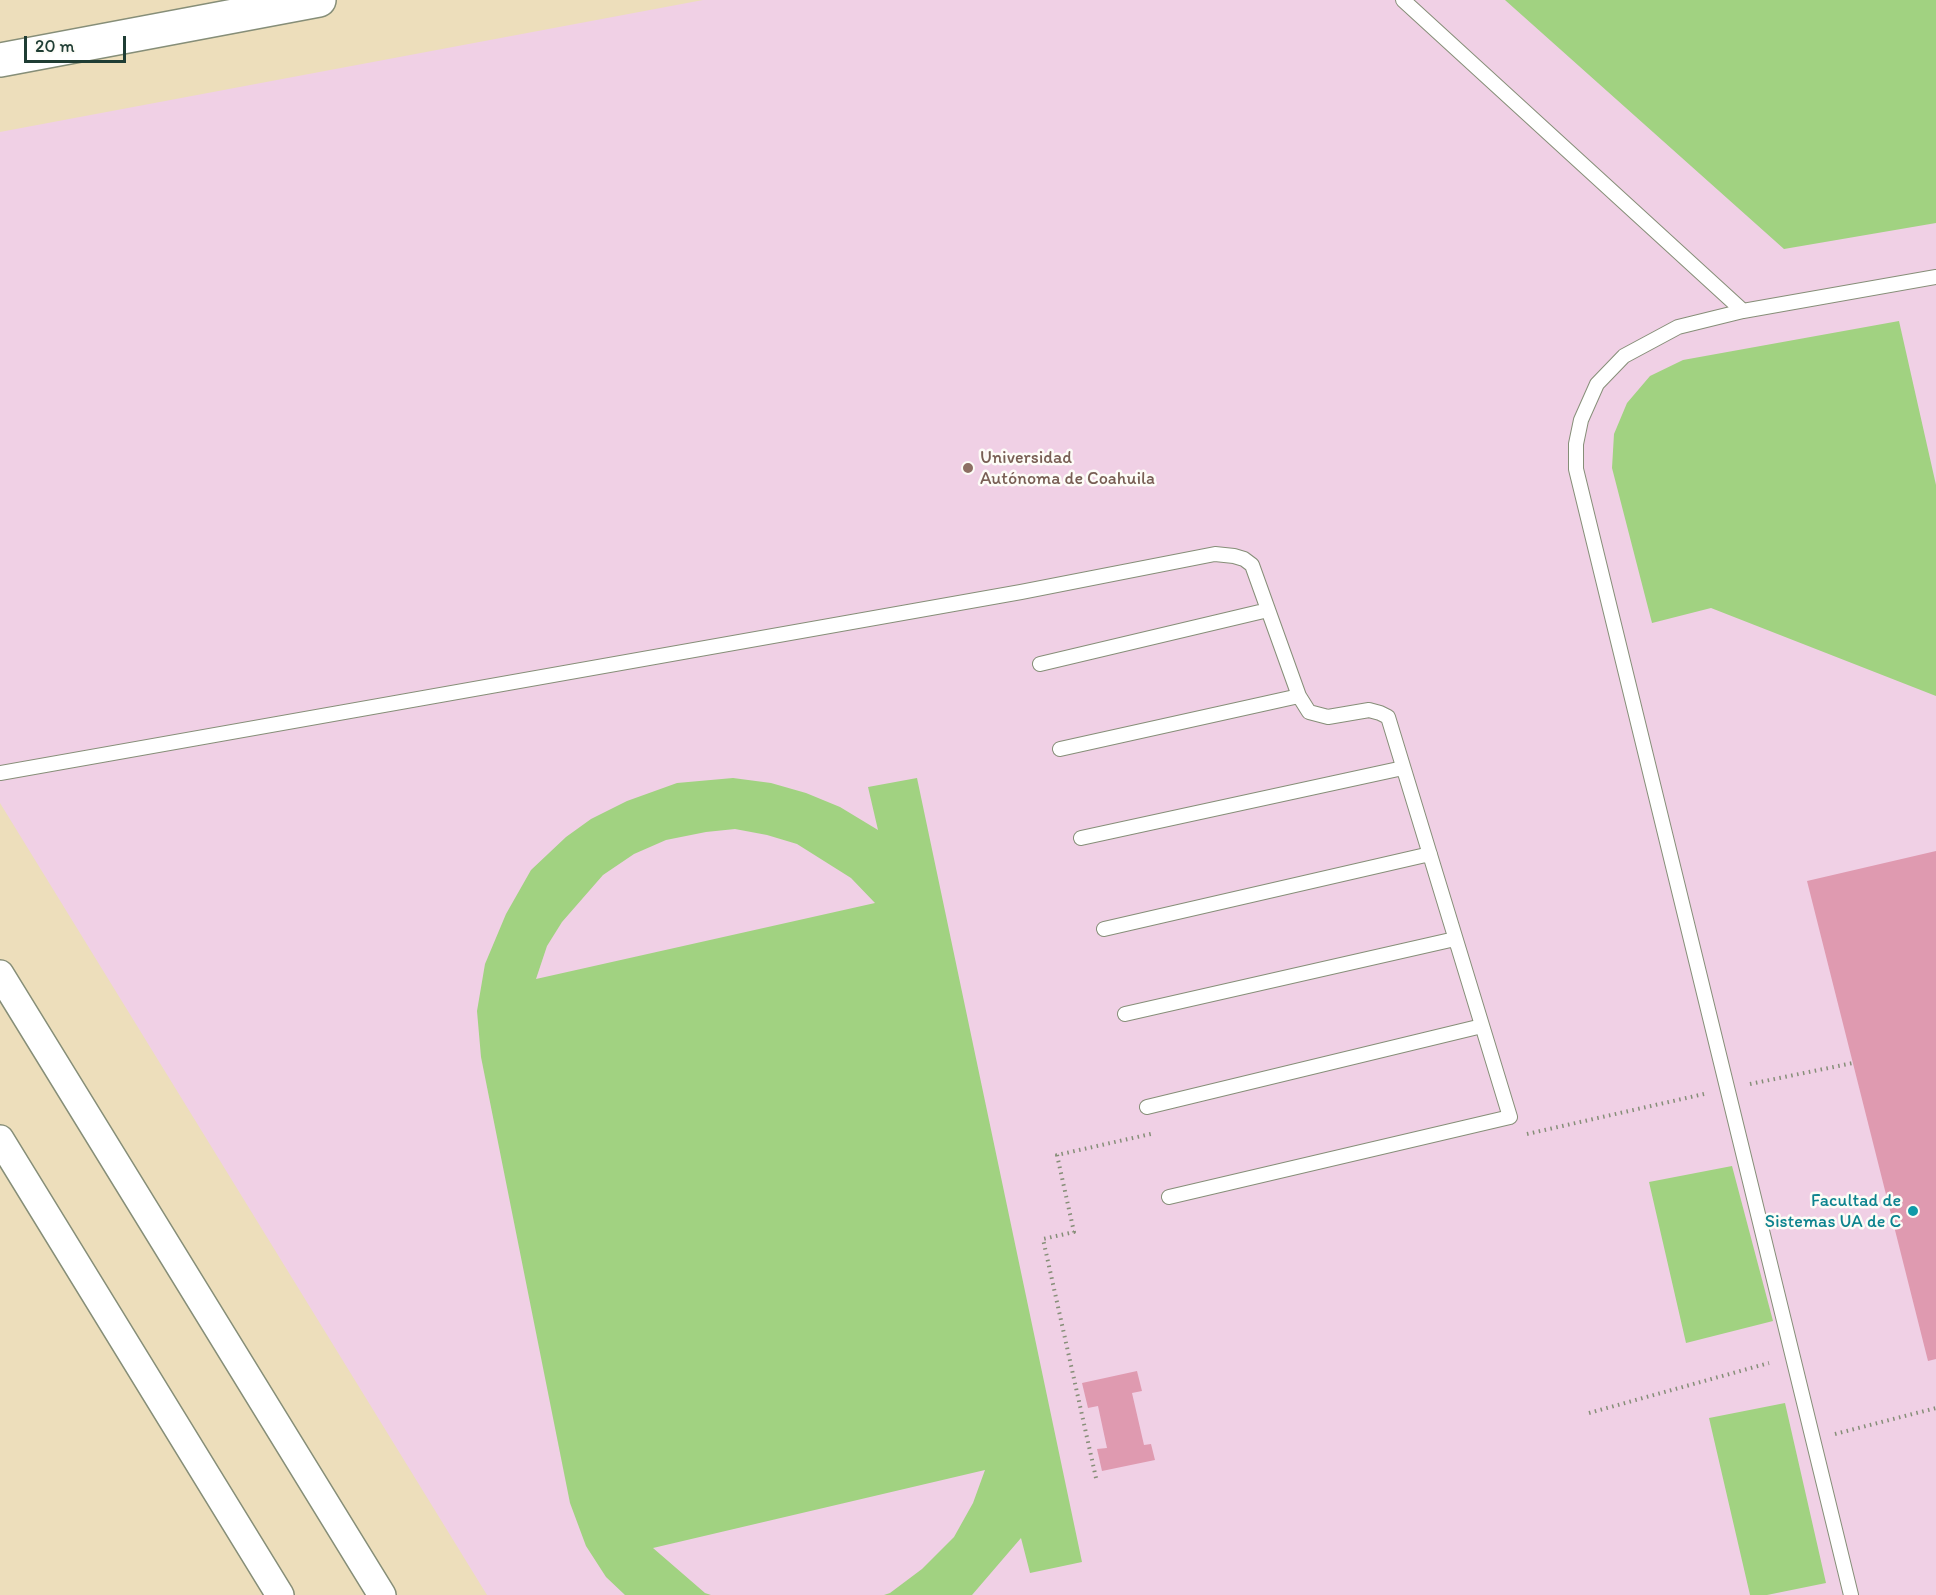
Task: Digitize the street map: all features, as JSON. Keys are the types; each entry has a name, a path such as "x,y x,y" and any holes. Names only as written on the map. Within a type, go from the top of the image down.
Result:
{"highway":[{"path":"0,60 319,0"}],"street":[{"path":"0,975 382,1595"},
{"path":"0,1139 280,1595"}],"lane":[{"path":"1403,0 1743,310"},
{"path":"1851,1595 1576,469 1576,444 1581,420 1597,384 1624,356 1678,327 1743,310 1936,277"},
{"path":"0,773 1021,592 1215,554 1234,556 1252,565 1299,696 1309,712 1328,717 1369,710 1388,717 1510,1118 1170,1197"},
{"path":"1040,664 1268,610"},
{"path":"1060,749 1299,696"},
{"path":"1082,838 1403,768"},
{"path":"1104,929 1430,854"},
{"path":"1125,1014 1455,939"},
{"path":"1147,1107 1482,1026"}],"path":[{"path":"1526,1135 1853,1063"},
{"path":"1096,1478 1043,1239 1074,1232 1057,1155 1155,1133"},
{"path":"1589,1413 1793,1357"},
{"path":"1814,1440 1936,1408"}],"shaded area":[{"name":"Universidad Autónoma de Coahuila","path":"703,0 1936,0 1936,1595 487,1595 0,803 0,132"}],"green space":[{"path":"1505,0 1936,0 1936,223 1784,249"},
{"path":"1899,321 1936,485 1936,696 1711,608 1652,623 1612,468 1614,434 1627,403 1650,376 1683,360"},
{"path":"733,778 771,783 806,793 840,807 878,830 868,787 917,778 1082,1562 1030,1573 1021,1538 972,1595 884,1595 922,1569 954,1537 973,1503 985,1470 653,1548 705,1593 711,1595 625,1595 606,1577 586,1546 570,1503 481,1057 477,1011 485,964 506,914 531,870 566,837 591,819 627,801 677,783","holes":["735,829 797,844 851,878 875,903 536,979 547,946 562,922 603,875 634,854 666,840 706,832"]},
{"path":"1732,1166 1773,1321 1686,1343 1649,1182"},
{"path":"1785,1403 1826,1583 1767,1595 1750,1595 1709,1418"}],"building":[{"name":"Facultad de Sistemas UA de C","path":"1936,851 1936,1359 1928,1361 1807,881"},
{"path":"1137,1371 1142,1391 1132,1393 1144,1445 1151,1444 1155,1460 1102,1471 1097,1449 1107,1448 1098,1406 1088,1408 1082,1383"}],"place":[{"name":"Universidad Autónoma de Coahuila","path":"968,468"},
{"name":"Facultad de Sistemas UA de C","path":"1913,1211"}]}
